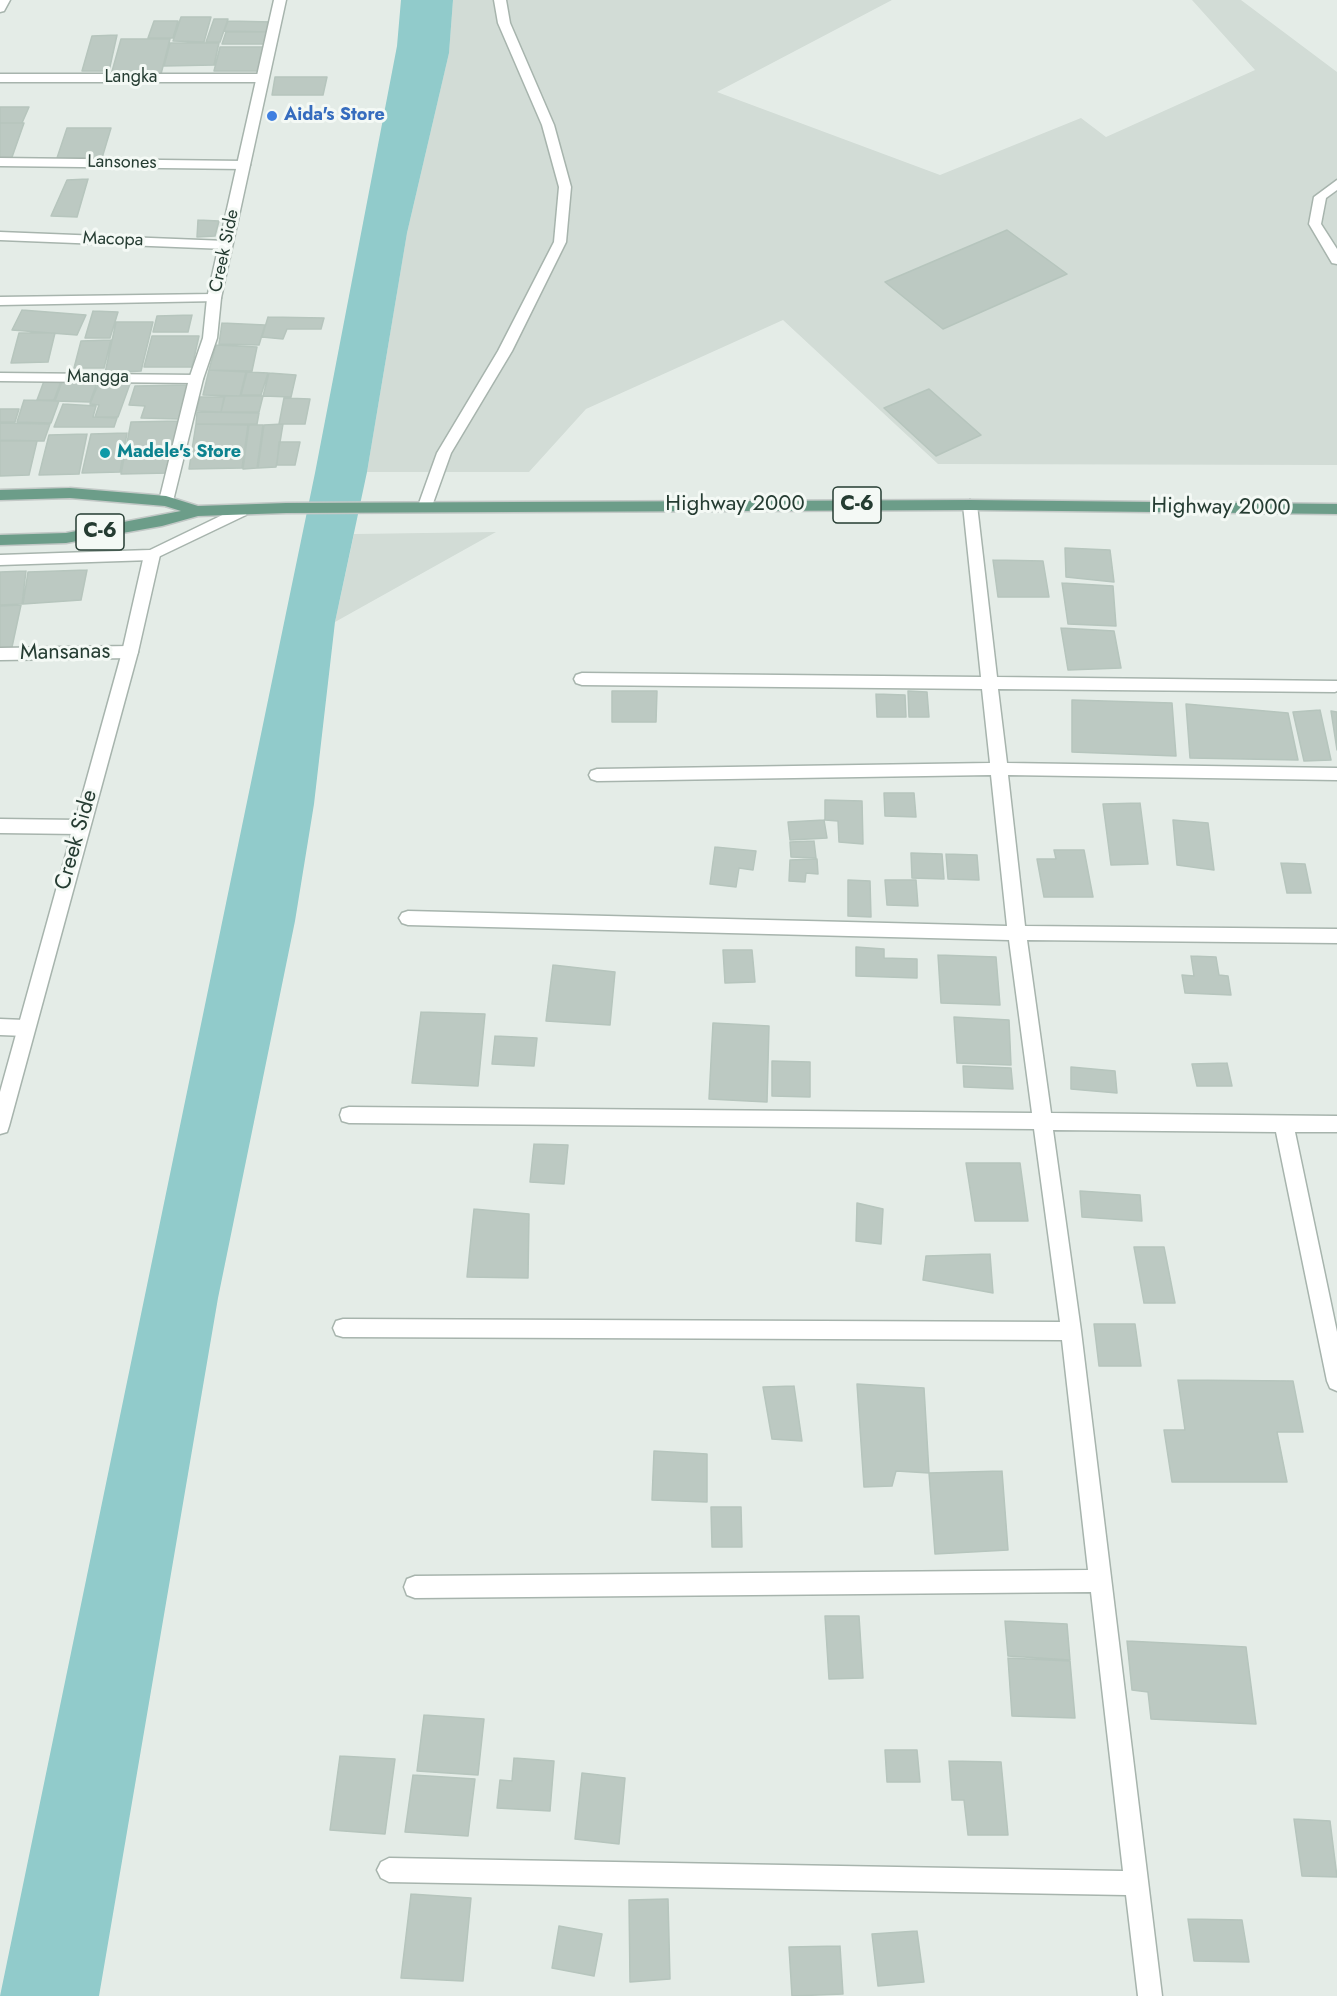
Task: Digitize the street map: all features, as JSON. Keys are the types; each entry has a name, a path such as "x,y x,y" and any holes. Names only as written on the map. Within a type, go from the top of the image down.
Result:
{"main road":[{"name":"Highway 2000","path":"0,495 70,493 166,501 198,511"},
{"name":"Highway 2000","path":"0,540 66,538 162,521 198,511 286,508 970,505 1337,509"}],"street":[{"path":"0,9 4,0"},
{"name":"Creek Side","path":"166,501 196,379 210,338 214,298 280,0"},
{"path":"425,506 444,453 505,351 560,242 565,187 548,126 504,23 500,0"},
{"name":"Langka","path":"0,78 262,78"},
{"name":"Lansones","path":"0,162 244,165"},
{"path":"1337,184 1320,197 1315,224 1337,260"},
{"name":"Macopa","path":"0,236 226,245"},
{"path":"0,301 214,298"},
{"name":"Mangga","path":"0,377 196,379"},
{"path":"970,505 1017,933 1071,1331 1150,1996"},
{"name":"Highway 2000","path":"0,560 153,555 241,511"},
{"name":"Creek Side","path":"0,1126 80,827 130,652 153,555"},
{"name":"Mansanas","path":"0,654 130,652"},
{"path":"582,679 1335,686"},
{"path":"597,775 998,769 1337,774"},
{"path":"0,826 80,827"},
{"path":"408,918 1017,933 1337,936"},
{"path":"0,1027 25,1028"},
{"path":"349,1115 1337,1124"},
{"path":"1284,1123 1337,1381"},
{"path":"343,1328 1071,1331"},
{"path":"415,1587 1100,1581"},
{"path":"389,1870 1136,1883"}],"shaded area":[{"path":"453,0 892,0 717,92 940,175 1081,118 1106,137 1255,70 1192,0 1241,0 1337,72 1337,465 938,464 783,320 586,409 529,472 367,472 407,233 449,53"},
{"path":"496,532 335,622 354,534"}],"water":[{"path":"401,0 453,0 449,53 407,233 367,472 335,622 314,804 295,921 218,1298 99,1996 0,1996 315,473 397,46"}],"building":[{"path":"181,17 211,17 204,42 173,41"},
{"path":"214,19 228,19 220,42 206,42"},
{"path":"154,21 178,21 173,38 148,38"},
{"path":"228,21 273,22 270,32 224,31"},
{"path":"226,32 267,32 264,44 222,44"},
{"path":"117,35 109,71 82,71 92,36"},
{"path":"121,39 170,39 161,74 111,75"},
{"path":"170,43 219,43 214,65 164,66"},
{"path":"220,47 267,47 262,71 214,71"},
{"path":"275,77 327,77 323,95 272,95"},
{"path":"0,107 29,107 22,123 0,123"},
{"path":"0,123 24,123 11,160 0,160"},
{"path":"67,128 111,128 102,158 57,158"},
{"path":"88,179 77,217 51,216 67,180"},
{"path":"198,220 219,221 215,236 197,237"},
{"path":"1007,230 1067,274 943,329 885,282"},
{"path":"22,310 86,315 77,335 12,330"},
{"path":"93,311 118,312 110,338 85,338"},
{"path":"192,315 188,332 153,332 157,316"},
{"path":"268,317 324,318 321,329 287,329 283,339 262,337"},
{"path":"116,322 153,322 141,371 105,373"},
{"path":"222,323 265,325 259,345 219,344"},
{"path":"19,333 55,333 48,362 11,363"},
{"path":"152,336 199,336 192,367 144,367"},
{"path":"111,340 104,368 74,368 81,341"},
{"path":"216,345 257,347 252,371 209,370"},
{"path":"209,370 246,372 240,396 203,395"},
{"path":"247,372 268,373 261,395 241,395"},
{"path":"269,373 296,375 291,397 263,396"},
{"path":"63,379 98,380 90,402 55,401"},
{"path":"100,380 131,381 118,417 95,417 99,405 90,404"},
{"path":"44,381 61,381 54,400 37,400"},
{"path":"189,385 180,419 141,418 145,406 129,405 135,386"},
{"path":"929,389 981,435 936,456 884,408"},
{"path":"225,396 263,396 259,412 221,412"},
{"path":"200,397 224,397 221,412 196,411"},
{"path":"284,398 310,399 305,424 279,424"},
{"path":"24,400 59,401 51,423 17,422"},
{"path":"63,404 96,406 93,417 117,418 114,427 54,427"},
{"path":"0,409 19,409 15,422 0,422"},
{"path":"197,412 259,413 257,424 196,424"},
{"path":"180,421 170,473 121,474 131,422"},
{"path":"0,423 50,424 44,441 0,440"},
{"path":"196,424 248,425 242,468 189,469"},
{"path":"283,424 276,467 258,468 264,425"},
{"path":"249,425 263,425 257,468 243,469"},
{"name":"Madele's Store","path":"127,433 120,472 82,473 91,434"},
{"path":"87,434 79,474 39,475 49,435"},
{"path":"0,441 37,441 29,475 0,476"},
{"path":"279,442 300,442 295,465 277,465"},
{"path":"1065,548 1110,550 1114,582 1066,577"},
{"path":"993,560 1043,561 1049,597 998,597"},
{"path":"87,570 81,600 23,604 28,572"},
{"path":"26,571 22,604 0,605 0,572"},
{"path":"1062,583 1113,586 1116,626 1068,624"},
{"path":"21,605 12,647 0,648 0,606"},
{"path":"1061,628 1114,631 1121,668 1068,670"},
{"path":"612,691 657,691 656,722 612,722"},
{"path":"908,691 927,692 929,717 909,717"},
{"path":"876,694 905,695 906,717 877,717"},
{"path":"1072,700 1172,703 1176,756 1072,752"},
{"path":"1186,704 1288,713 1298,760 1190,758"},
{"path":"1320,710 1331,760 1304,761 1293,712"},
{"path":"1331,711 1337,712 1337,750"},
{"path":"884,793 914,793 916,817 885,816"},
{"path":"825,800 862,801 863,844 839,842 838,821 825,820"},
{"path":"1140,803 1148,864 1111,865 1103,804"},
{"path":"824,820 827,838 790,840 788,822"},
{"path":"1173,820 1208,823 1214,870 1177,865"},
{"path":"814,841 816,858 791,857 790,842"},
{"path":"715,847 756,851 753,870 739,868 736,887 710,884"},
{"path":"1054,850 1084,850 1093,897 1044,897 1037,859 1056,859"},
{"path":"911,853 942,854 944,879 912,878"},
{"path":"946,854 977,855 979,880 948,879"},
{"path":"817,859 818,874 806,873 805,882 789,881 790,860"},
{"path":"1281,863 1305,864 1311,893 1287,893"},
{"path":"848,880 870,881 871,917 848,916"},
{"path":"885,880 916,880 918,906 887,905"},
{"path":"856,947 884,949 884,958 917,959 917,978 856,976"},
{"path":"723,950 752,950 755,982 725,983"},
{"path":"938,955 996,957 1000,1005 941,1003"},
{"path":"1191,956 1216,957 1219,975 1228,976 1231,995 1185,993 1182,975 1194,976"},
{"path":"553,965 615,972 610,1025 546,1021"},
{"path":"421,1012 485,1014 478,1086 412,1083"},
{"path":"954,1017 1009,1020 1011,1065 957,1063"},
{"path":"713,1023 769,1026 767,1102 709,1099"},
{"path":"495,1036 537,1038 534,1066 492,1064"},
{"path":"772,1061 810,1062 810,1097 772,1096"},
{"path":"1227,1063 1232,1086 1197,1086 1192,1064"},
{"path":"963,1066 1011,1068 1013,1089 964,1087"},
{"path":"1071,1067 1115,1071 1117,1093 1071,1089"},
{"path":"534,1144 568,1145 564,1184 530,1182"},
{"path":"966,1163 1020,1163 1028,1221 975,1221"},
{"path":"1080,1191 1140,1195 1142,1221 1082,1217"},
{"path":"857,1203 883,1209 881,1244 856,1241"},
{"path":"474,1209 529,1214 528,1278 467,1277"},
{"path":"1134,1247 1164,1247 1175,1303 1144,1303"},
{"path":"990,1254 993,1293 923,1280 926,1256"},
{"path":"1094,1324 1135,1324 1141,1366 1099,1366"},
{"path":"1178,1380 1293,1381 1303,1432 1277,1432 1287,1482 1172,1482 1164,1430 1185,1430"},
{"path":"857,1384 924,1388 929,1473 896,1471 892,1486 864,1487"},
{"path":"794,1386 802,1441 772,1439 763,1387"},
{"path":"654,1451 707,1454 707,1502 652,1500"},
{"path":"1002,1471 1008,1550 935,1554 929,1473"},
{"path":"711,1507 741,1507 742,1547 712,1547"},
{"path":"825,1616 859,1616 863,1678 829,1679"},
{"path":"1005,1621 1067,1624 1070,1660 1008,1656"},
{"path":"1127,1641 1246,1647 1256,1724 1151,1719 1148,1692 1132,1690"},
{"path":"1008,1658 1070,1661 1075,1718 1012,1716"},
{"path":"424,1715 484,1719 478,1775 417,1771"},
{"path":"885,1750 917,1750 920,1782 887,1782"},
{"path":"340,1756 395,1759 385,1834 330,1830"},
{"path":"514,1758 554,1761 550,1811 497,1808 500,1780 512,1781"},
{"path":"949,1761 1001,1762 1008,1835 968,1835 964,1800 952,1800"},
{"path":"582,1773 625,1778 619,1844 575,1839"},
{"path":"413,1775 475,1779 468,1836 405,1832"},
{"path":"1294,1819 1330,1821 1337,1877 1302,1876"},
{"path":"411,1894 471,1898 463,1981 401,1978"},
{"path":"668,1899 670,1979 630,1982 629,1900"},
{"path":"1188,1919 1242,1920 1249,1962 1194,1961"},
{"path":"559,1926 602,1934 594,1976 552,1968"},
{"path":"917,1931 924,1982 878,1986 872,1934"},
{"path":"840,1946 843,1994 792,1996 789,1947"}],"place":[{"name":"Aida's Store","path":"272,116"},
{"name":"Madele's Store","path":"105,453"}]}
